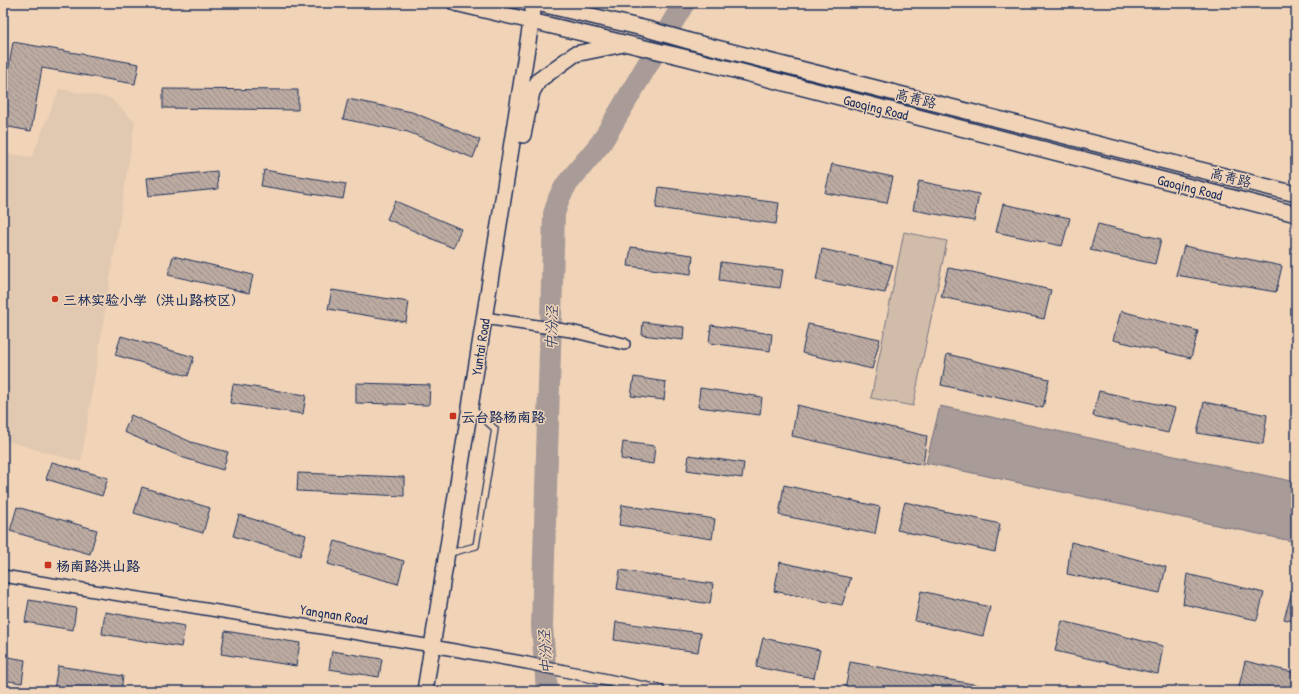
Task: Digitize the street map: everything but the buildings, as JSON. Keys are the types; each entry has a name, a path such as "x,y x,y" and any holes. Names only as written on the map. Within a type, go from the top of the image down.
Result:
{"main road":[{"name":"Gaoqing Road","path":"455,3 532,20 683,57 1296,214"},
{"name":"Yuntai Road","path":"425,691 535,3"},
{"name":"高青路","path":"535,3 647,29 689,41 1296,194"},
{"path":"510,156 523,139 532,92 538,80 575,54 632,45"}],"street":[{"path":"484,318 571,331 624,344"},
{"name":"Yangnan Road","path":"3,576 432,646 527,663 659,691"}],"lane":[{"path":"447,554 476,546 495,429 470,407"}],"shaded area":[{"name":"三林实验小学（洪山路校区）","path":"59,89 110,98 135,122 81,462 3,440 3,153 32,157"},
{"path":"904,232 947,241 913,406 871,398"},
{"path":"940,406 1296,482 1296,542 926,463"}],"waterway":[{"name":"中汾泾","path":"547,691 542,626 554,214 559,198 566,185 601,143 684,3"}],"place":[{"name":"三林实验小学（洪山路校区）","path":"55,299"},
{"name":"云台路杨南路","path":"453,416"},
{"name":"杨南路洪山路","path":"48,565"}]}
